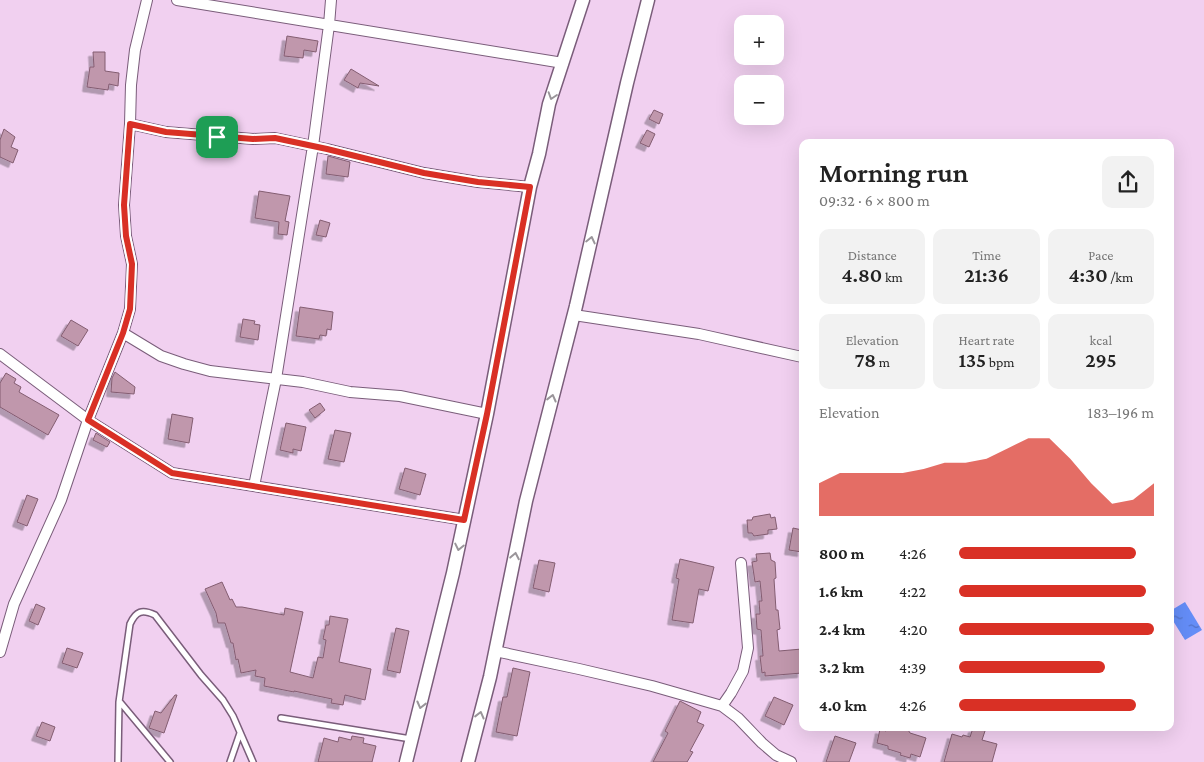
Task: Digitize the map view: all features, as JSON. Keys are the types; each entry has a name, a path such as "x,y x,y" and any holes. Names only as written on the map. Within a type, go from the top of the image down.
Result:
{"street":[{"path":"0,652 14,604 61,500 88,420 123,333 130,309 132,264 126,236 124,205 131,85 135,50 147,0"},
{"path":"177,0 563,63"},
{"path":"254,486 276,379 313,146 331,0"},
{"path":"406,762 453,573 487,414 530,187 549,104 583,0"},
{"path":"468,762 495,651 526,501 574,315 648,0"},
{"path":"130,124 166,132 253,139 275,138 424,173 478,182 530,187"},
{"path":"574,315 699,334 799,356"},
{"path":"123,333 161,356 210,371 303,382 350,392 400,396 487,414"},
{"path":"0,354 88,420 172,473 464,520"},
{"path":"722,706 731,694 743,671 748,648 741,563"},
{"path":"495,651 652,686 722,706 738,718 776,755 791,762"}],"lane":[{"path":"118,762 119,702 130,624 134,616 140,612 146,612 155,615 201,675 223,700 233,716 252,762"},
{"path":"119,702 170,762"},
{"path":"281,718 412,739"},
{"path":"230,762 240,732"}],"water":[{"path":"1185,602 1202,630 1185,640 1174,622 1174,609"}],"building":[{"path":"287,36 318,41 316,52 304,50 303,58 284,56"},
{"path":"93,52 105,52 105,71 119,73 118,86 109,84 108,90 87,87 90,67 94,67"},
{"path":"351,69 379,86 360,83 358,88 344,80"},
{"path":"654,110 663,114 659,124 649,119"},
{"path":"4,129 15,137 11,147 18,150 13,163 0,157 0,140"},
{"path":"647,130 655,134 649,147 640,143"},
{"path":"328,156 350,162 348,177 326,174"},
{"path":"259,191 290,196 285,221 289,222 287,235 278,234 279,222 255,218"},
{"path":"320,220 330,223 326,237 316,235"},
{"path":"300,307 333,312 331,330 327,329 326,336 320,335 319,339 296,336"},
{"path":"243,319 255,321 254,324 260,325 258,340 240,337"},
{"path":"71,320 88,330 78,346 61,336"},
{"path":"115,372 135,387 134,394 111,392 112,378"},
{"path":"6,373 16,379 14,383 21,387 19,392 59,415 48,435 0,407 0,383"},
{"path":"320,403 325,410 315,418 309,410"},
{"path":"172,414 193,418 189,443 168,439"},
{"path":"286,423 306,427 301,451 293,449 293,453 280,450"},
{"path":"335,430 351,433 344,462 328,459"},
{"path":"96,433 110,442 107,447 93,440"},
{"path":"405,468 426,474 420,495 399,489"},
{"path":"27,495 38,499 27,526 17,522"},
{"path":"770,514 771,518 775,517 777,529 768,530 768,534 754,536 752,533 748,533 747,520"},
{"path":"793,528 799,529 799,552 789,550"},
{"path":"770,553 771,560 775,562 776,610 778,610 780,629 777,630 779,651 799,649 799,673 765,676 765,672 762,673 760,656 763,656 761,630 757,629 756,614 760,614 759,601 762,601 760,581 755,582 752,562 757,561 756,554"},
{"path":"680,559 714,567 708,591 699,589 693,623 672,620 679,579 676,578"},
{"path":"539,560 555,563 549,592 533,588"},
{"path":"222,582 230,600 232,599 236,607 284,615 285,608 303,612 290,672 313,678 318,657 323,658 326,640 323,639 326,625 329,625 330,616 348,619 339,662 371,669 365,700 345,695 343,705 331,703 332,699 264,686 265,678 255,676 256,670 241,673 233,643 231,643 225,623 218,623 216,613 205,589"},
{"path":"36,604 45,608 38,625 29,621"},
{"path":"396,628 409,631 400,673 387,670"},
{"path":"67,648 83,653 77,668 62,663"},
{"path":"513,668 530,672 517,736 496,732 503,697 507,697"},
{"path":"177,695 164,733 149,728 155,711 161,713"},
{"path":"774,697 793,705 784,725 765,716"},
{"path":"680,701 701,712 697,722 704,725 690,751 693,752 687,762 653,762 668,733 665,731"},
{"path":"42,722 55,727 50,741 36,736"},
{"path":"880,731 909,731 926,738 920,757 911,754 910,758 900,755 901,753 888,749 888,746 877,743"},
{"path":"972,731 985,731 982,740 997,744 992,762 944,762 952,734 970,737"},
{"path":"352,736 364,738 363,743 376,746 372,762 318,762 324,738 338,742 339,737 351,740"},
{"path":"835,736 856,743 849,762 826,762"}],"route":[{"path":"130,124 166,132 217,137 275,138 424,173 478,182 530,187 487,414 464,520 172,473 88,420 123,333 130,309 132,264 126,236 124,205 130,124"}]}
